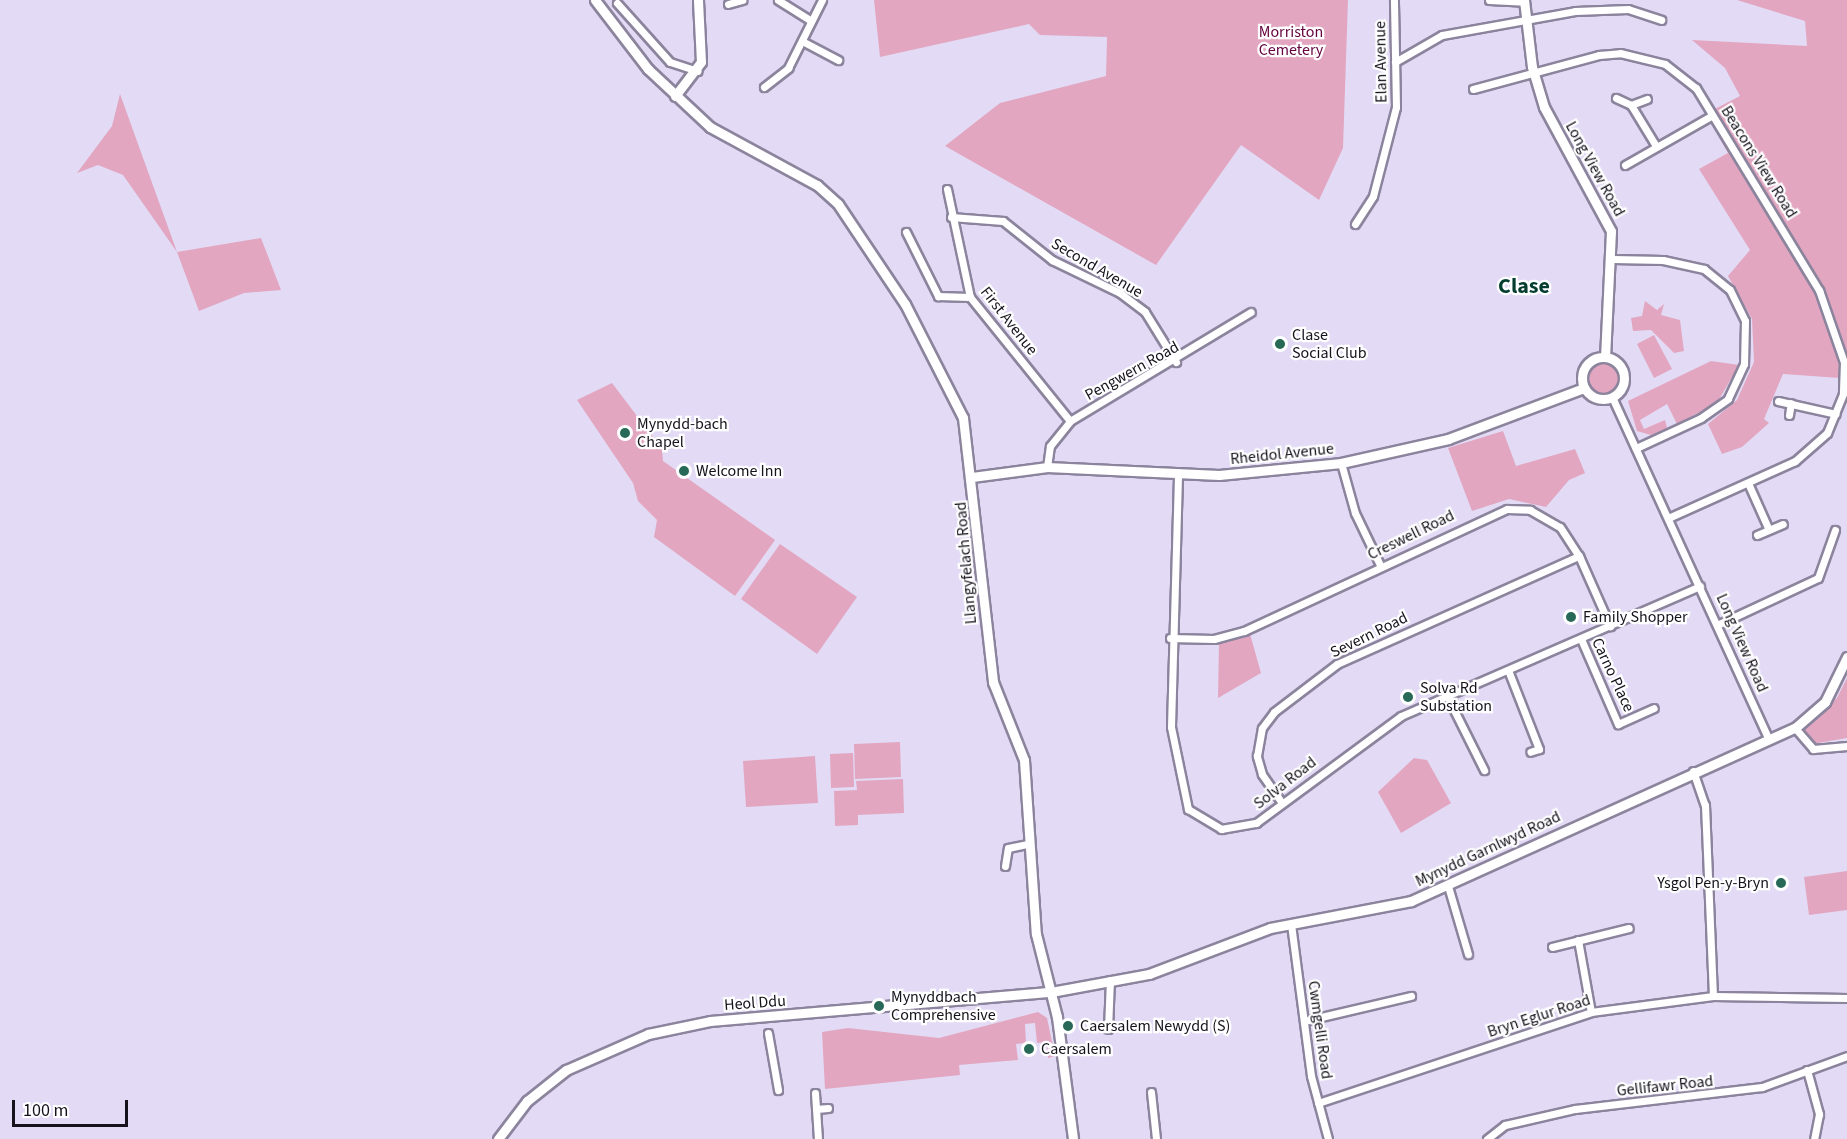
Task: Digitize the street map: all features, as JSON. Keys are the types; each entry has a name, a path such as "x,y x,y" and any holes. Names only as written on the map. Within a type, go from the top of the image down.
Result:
{"street":[{"name":"Llangyfelach Road","path":"595,0 675,96 740,147 817,185 852,220 905,304 955,401 968,437 993,682 1024,759 1027,844 1036,934 1051,992 1072,1139"},
{"path":"675,96 698,71 704,46 698,0"},
{"path":"728,4 742,0"},
{"path":"778,0 811,21"},
{"path":"764,87 783,75 822,0"},
{"name":"Elan Avenue","path":"1355,224 1385,161 1396,107 1394,0"},
{"path":"1489,0 1524,1"},
{"path":"1628,9 1633,0"},
{"name":"Long View Road","path":"1524,1 1533,74 1544,107 1607,216 1613,259 1605,357"},
{"path":"617,3 670,62 698,71"},
{"path":"1395,62 1442,35 1526,20 1628,9 1661,20"},
{"path":"802,41 838,60"},
{"name":"Beacons View Road","path":"1473,89 1599,55 1642,57 1684,75 1790,238 1839,336 1845,379 1836,414 1813,448 1748,483 1668,518"},
{"path":"1616,98 1630,105 1656,146"},
{"path":"1630,105 1647,99"},
{"path":"1625,165 1711,116"},
{"name":"First Avenue","path":"947,189 951,217 970,297 1070,422"},
{"name":"Second Avenue","path":"951,217 1003,221 1053,260 1120,293 1145,312 1176,362"},
{"path":"906,232 938,296 970,297"},
{"path":"1613,259 1679,261 1704,269 1730,290 1745,321 1744,364 1728,399 1701,418 1636,448"},
{"name":"Pengwern Road","path":"1047,468 1050,446 1070,422 1176,362 1251,312"},
{"path":"1605,357 1623,371 1622,387 1612,397 1598,399 1584,388 1586,365 1605,357"},
{"name":"Rheidol Avenue","path":"972,477 1047,468 1178,476 1341,463 1448,439 1584,388"},
{"name":"Long View Road","path":"1612,397 1768,737"},
{"path":"1778,401 1836,414"},
{"path":"1789,415 1791,403"},
{"path":"1341,463 1355,513 1380,565"},
{"name":"Solva Road","path":"1178,476 1170,638 1171,727 1188,809 1212,827 1240,829 1282,803 1374,731 1447,696 1700,586"},
{"path":"1748,483 1769,530"},
{"name":"Creswell Road","path":"1170,638 1214,639 1244,631 1380,565 1507,509 1546,517 1579,556 1610,626"},
{"path":"1757,535 1783,524"},
{"path":"1717,625 1818,578 1835,530"},
{"name":"Severn Road","path":"1282,803 1262,774 1257,756 1262,728 1274,712 1337,664 1579,556"},
{"name":"Carno Place","path":"1581,639 1618,724 1654,708"},
{"path":"1847,657 1825,702 1795,728 1813,749 1847,746"},
{"path":"1508,670 1539,749 1530,752"},
{"path":"1447,696 1484,770"},
{"name":"Mynydd Garnlwyd Road","path":"1051,992 1149,974 1250,934 1291,924 1385,909 1448,886 1693,771 1768,737 1795,728"},
{"path":"1693,771 1705,805 1713,996"},
{"path":"1005,866 1008,848 1027,844"},
{"path":"1448,886 1468,954"},
{"name":"Cwmgelli Road","path":"1291,924 1318,1103 1328,1139"},
{"path":"1552,947 1629,928"},
{"path":"1578,940 1591,1012"},
{"path":"1108,1029 1110,980"},
{"name":"Heol Ddu","path":"498,1139 527,1101 558,1076 648,1034 710,1021 1051,992"},
{"path":"1304,1021 1411,996"},
{"name":"Bryn Eglur Road","path":"1318,1103 1591,1012 1713,996 1847,998"},
{"path":"768,1033 778,1090"},
{"name":"Gellifawr Road","path":"1487,1139 1505,1125 1575,1109 1749,1090 1847,1056"},
{"path":"1807,1070 1819,1114 1814,1139"},
{"path":"1151,1092 1156,1139"},
{"path":"815,1094 818,1139"},
{"path":"816,1109 828,1108"}],"green space":[{"name":"Morriston Cemetery","path":"874,0 1348,0 1343,148 1319,200 1241,145 1156,265 945,146 1000,103 1106,76 1107,37 1040,35 1029,24 880,57"},
{"path":"1737,0 1847,0 1847,360 1839,361 1840,378 1783,374 1764,419 1769,423 1742,447 1722,454 1708,424 1737,400 1754,362 1752,319 1728,276 1750,250 1699,169 1728,153 1711,123 1711,111 1740,96 1725,68 1692,40 1807,46 1805,21"},
{"path":"120,94 177,252 123,175 98,165 77,173 112,126"},
{"path":"261,238 281,290 244,293 199,311 177,252"},
{"path":"1645,301 1657,310 1664,304 1661,315 1680,320 1684,351 1674,353 1651,330 1633,331 1631,318 1642,316"},
{"path":"1654,335 1672,369 1654,378 1637,344"},
{"path":"1603,361 1615,366 1620,378 1615,390 1603,395 1591,390 1586,378 1591,366"},
{"path":"1711,361 1739,365 1717,403 1677,424 1667,404 1640,420 1644,429 1665,420 1667,428 1651,435 1637,431 1628,401"},
{"path":"612,383 662,449 663,461 775,540 735,596 654,537 657,520 638,501 633,483 577,400"},
{"path":"1503,431 1516,466 1575,449 1585,473 1569,480 1546,507 1509,499 1472,511 1448,448"},
{"path":"780,544 857,597 817,654 741,599"},
{"path":"1250,634 1261,673 1218,698 1219,642"},
{"path":"1847,678 1847,738 1812,744 1803,735 1803,726 1837,698"},
{"path":"900,742 901,777 855,779 854,744"},
{"path":"853,753 854,787 831,788 830,754"},
{"path":"815,756 818,803 746,807 743,761"},
{"path":"1414,758 1427,760 1451,803 1401,833 1378,792"},
{"path":"903,779 904,813 858,815 858,825 835,826 834,791 857,790 856,781"},
{"path":"1847,871 1847,910 1809,915 1804,877"},
{"path":"1038,1012 1047,1018 1055,1056 1048,1058 1047,1042 1037,1043 1035,1023 1025,1024 1026,1043 1016,1044 1018,1060 959,1065 960,1075 825,1089 822,1032 848,1028 939,1038"}],"place":[{"name":"Clase Social Club","path":"1280,344"},
{"name":"Mynydd-bach Chapel","path":"625,433"},
{"name":"Welcome Inn","path":"684,471"},
{"name":"Family Shopper","path":"1571,617"},
{"name":"Solva Rd Substation","path":"1408,697"},
{"name":"Ysgol Pen-y-Bryn","path":"1781,883"},
{"name":"Mynyddbach Comprehensive","path":"879,1006"},
{"name":"Caersalem Newydd (S)","path":"1068,1026"},
{"name":"Caersalem","path":"1029,1049"}],"district":[{"name":"Clase","path":"1524,287"}]}
